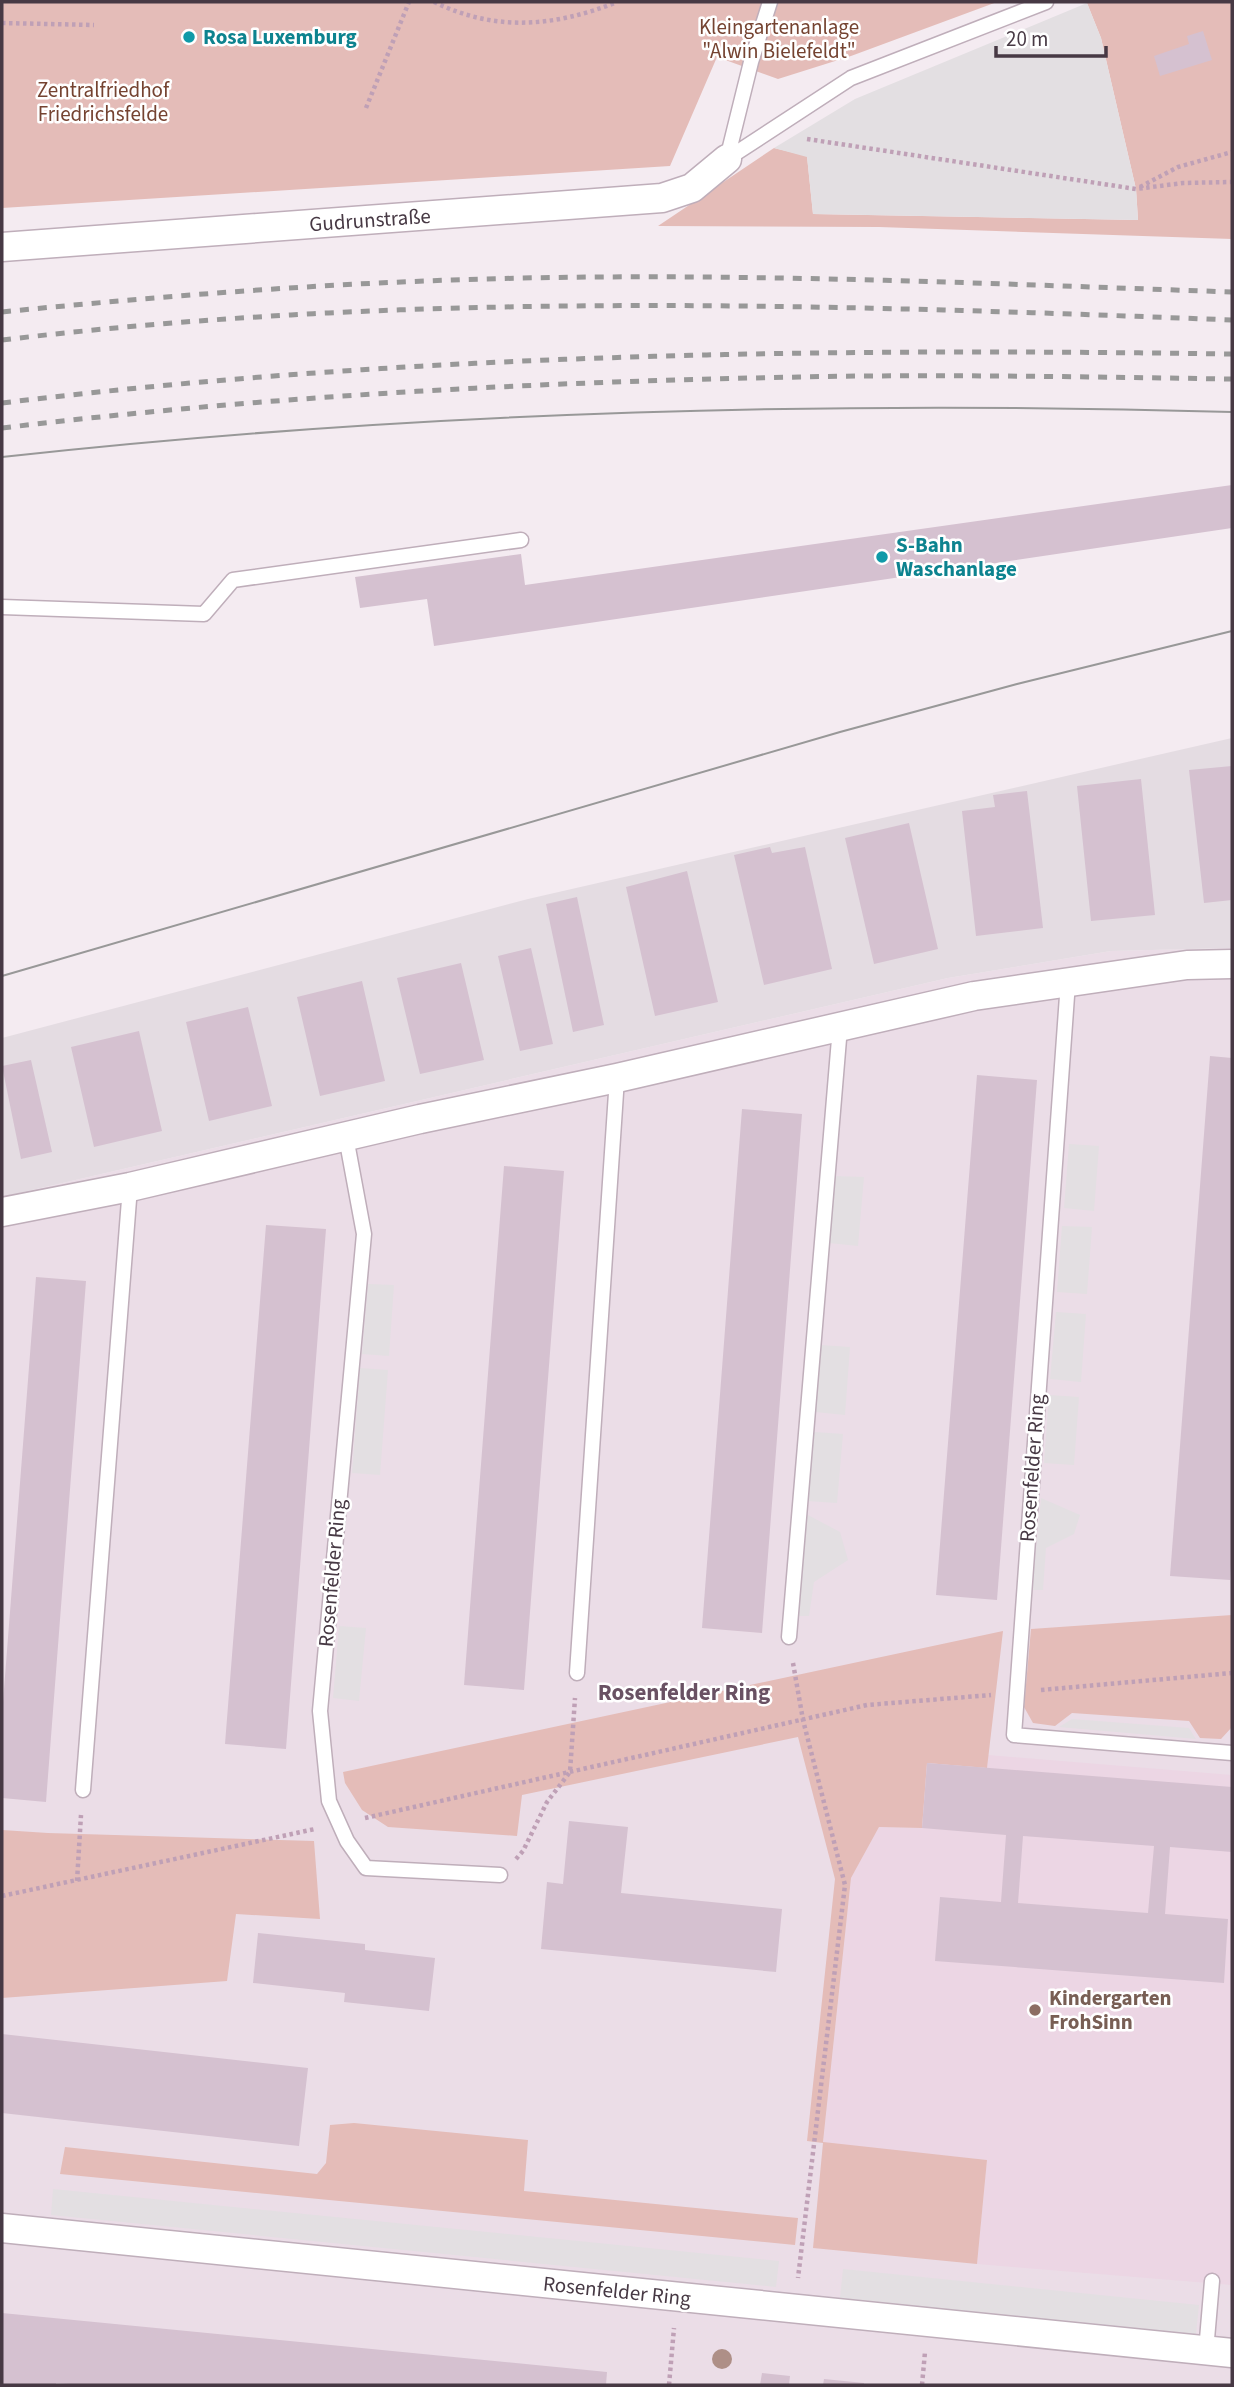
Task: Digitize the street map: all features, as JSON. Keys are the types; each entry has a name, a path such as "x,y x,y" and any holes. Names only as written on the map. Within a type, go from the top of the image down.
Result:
{"street":[{"name":"Gudrunstraße","path":"2,247 663,198 692,188 727,159"},
{"path":"2,1212 130,1187 974,996 1187,965 1232,964"},
{"name":"Rosenfelder Ring","path":"2,2228 1219,2352"}],"lane":[{"path":"727,159 751,62 770,2"},
{"path":"727,159 851,78 1046,2"},
{"path":"2,607 204,614 233,580 521,540"},
{"name":"Rosenfelder Ring","path":"1068,982 1014,1735 1232,1754"},
{"path":"789,1637 840,1027"},
{"path":"577,1673 617,1078"},
{"name":"Rosenfelder Ring","path":"346,1137 363,1234 320,1711 329,1801 347,1841 366,1867 500,1875"},
{"path":"83,1790 130,1187"},
{"path":"1212,2281 1219,2352"}],"path":[{"path":"366,108 409,2"},
{"path":"434,2 460,15 508,23 553,22 617,2"},
{"path":"2,23 94,25"},
{"path":"767,133 1136,189 1183,183 1232,183"},
{"path":"1136,189 1178,167 1232,152"},
{"path":"789,1637 803,1720 845,1885 795,2310"},
{"path":"500,1875 523,1851 547,1802 570,1772 577,1673"},
{"path":"2,1896 338,1824 867,1705 1232,1673"},
{"path":"77,1881 83,1790"},
{"path":"669,2385 674,2326"},
{"path":"922,2385 925,2351"}],"shaded area":[{"path":"1087,3 1101,38 1136,189 1138,220 813,214 807,157 774,148 855,99"},
{"path":"1232,738 1232,948 1111,951 948,978 2,1197 2,1038 528,899"},
{"path":"1232,948 1232,2385 2,2385 2,1197 948,978 1111,951"},
{"path":"1069,1144 1099,1146 1094,1211 1064,1208"},
{"path":"833,1176 864,1177 858,1246 829,1243"},
{"path":"1062,1226 1092,1227 1087,1294 1057,1292"},
{"path":"368,1284 394,1285 389,1356 362,1354"},
{"path":"1056,1312 1086,1314 1081,1382 1050,1379"},
{"path":"820,1345 850,1347 845,1415 815,1412"},
{"path":"360,1368 388,1370 380,1475 352,1473"},
{"path":"1049,1395 1079,1397 1074,1465 1044,1463"},
{"path":"814,1432 843,1434 837,1503 808,1501"},
{"path":"1041,1498 1080,1515 1074,1534 1046,1548 1043,1590 1032,1590"},
{"path":"806,1514 840,1532 848,1560 814,1582 809,1616 797,1616"},
{"path":"339,1626 366,1628 359,1701 333,1698"},
{"path":"1072,1719 1189,1728 1196,1739 1059,1727"},
{"name":"Kindergarten FrohSinn","path":"988,1755 1232,1775 1232,2285 977,2264 987,2160 823,2143 851,1878 879,1827 922,1828 927,1763 987,1768"},
{"path":"53,2189 779,2261 776,2287 51,2215"},
{"path":"843,2269 1199,2305 1196,2334 840,2298"}],"green space":[{"name":"Zentralfriedhof Friedrichsfelde","path":"2,2 997,2 851,56 778,79 717,57 670,166 2,208"},
{"path":"1232,2 1232,239 879,227 658,226 774,148 807,156 813,214 1138,220 1136,189 1101,38 1087,3"},
{"path":"1232,1615 1232,1727 1221,1739 1200,1738 1189,1721 1072,1713 1055,1726 1033,1723 1024,1707 1031,1629"},
{"path":"1003,1631 987,1768 927,1763 922,1828 879,1827 851,1878 823,2142 987,2160 977,2264 813,2248 823,2143 807,2141 835,1879 798,1737 522,1795 517,1836 388,1827 362,1810 345,1783 343,1772"},
{"path":"2,1830 314,1841 320,1919 236,1914 227,1981 2,1998"},
{"path":"354,2123 528,2140 524,2191 798,2218 795,2245 60,2174 65,2147 317,2174 326,2163 330,2125"}],"building":[{"path":"1203,31 1212,60 1160,76 1154,56 1189,44 1187,36"},
{"name":"S-Bahn Waschanlage","path":"1232,485 1232,528 434,646 427,599 360,608 355,577 521,554 525,585"},
{"path":"1232,766 1232,900 1204,903 1189,770"},
{"path":"1141,779 1155,915 1091,921 1077,786"},
{"path":"1027,791 1043,928 976,936 962,811 995,807 993,795"},
{"path":"909,823 938,949 874,964 845,838"},
{"path":"770,847 772,853 805,847 832,969 764,985 734,855"},
{"path":"687,871 718,1002 655,1016 626,887"},
{"path":"577,897 604,1025 573,1032 546,904"},
{"path":"531,948 553,1044 520,1051 498,956"},
{"path":"461,963 484,1060 420,1074 397,978"},
{"path":"362,981 385,1081 320,1096 297,997"},
{"path":"248,1007 272,1106 209,1121 186,1022"},
{"path":"139,1031 162,1131 94,1147 71,1047"},
{"path":"1210,1056 1232,1058 1230,1580 1170,1576"},
{"path":"31,1060 52,1152 21,1159 2,1066"},
{"path":"977,1075 1037,1080 997,1600 936,1595"},
{"path":"742,1109 802,1114 762,1633 702,1628"},
{"path":"504,1166 564,1171 524,1690 464,1685"},
{"path":"266,1225 326,1229 286,1749 225,1744"},
{"path":"36,1277 86,1281 46,1802 2,1798 2,1715"},
{"path":"927,1763 1232,1787 1232,1852 1170,1847 1165,1914 1228,1919 1224,1983 935,1961 940,1897 1001,1902 1006,1835 922,1828","holes":["1023,1836 1154,1846 1148,1913 1018,1903"]},
{"path":"569,1821 628,1827 621,1893 782,1909 776,1972 541,1949 547,1882 563,1884"},
{"path":"258,1933 365,1944 365,1950 435,1958 429,2011 344,2002 345,1993 253,1983"},
{"path":"2,2034 308,2068 299,2146 2,2113"},
{"path":"2,2313 607,2372 606,2385 2,2385"},
{"path":"762,2373 790,2376 789,2385 760,2385"},
{"path":"824,2379 864,2383 864,2385 823,2385"}],"tram line":[{"path":"2,457 309,429 616,413 924,408 1232,412"},
{"path":"2,976 840,732 1017,684 1232,631"}],"railway":[{"path":"2,312 283,288 550,278 745,277 1232,292"},
{"path":"2,340 155,324 462,308 770,306 1232,320"},
{"path":"2,403 155,386 462,364 770,354 1232,354"},
{"path":"2,428 300,399 599,383 907,376 1232,379"}],"place":[{"name":"Rosa Luxemburg","path":"189,37"},
{"name":"S-Bahn Waschanlage","path":"882,557"},
{"name":"Kindergarten FrohSinn","path":"1035,2010"}],"district":[{"name":"Rosenfelder Ring","path":"684,1692"}],"park label":[{"name":"Kleingartenanlage \"Alwin Bielefeldt\"","path":"779,39"}]}
